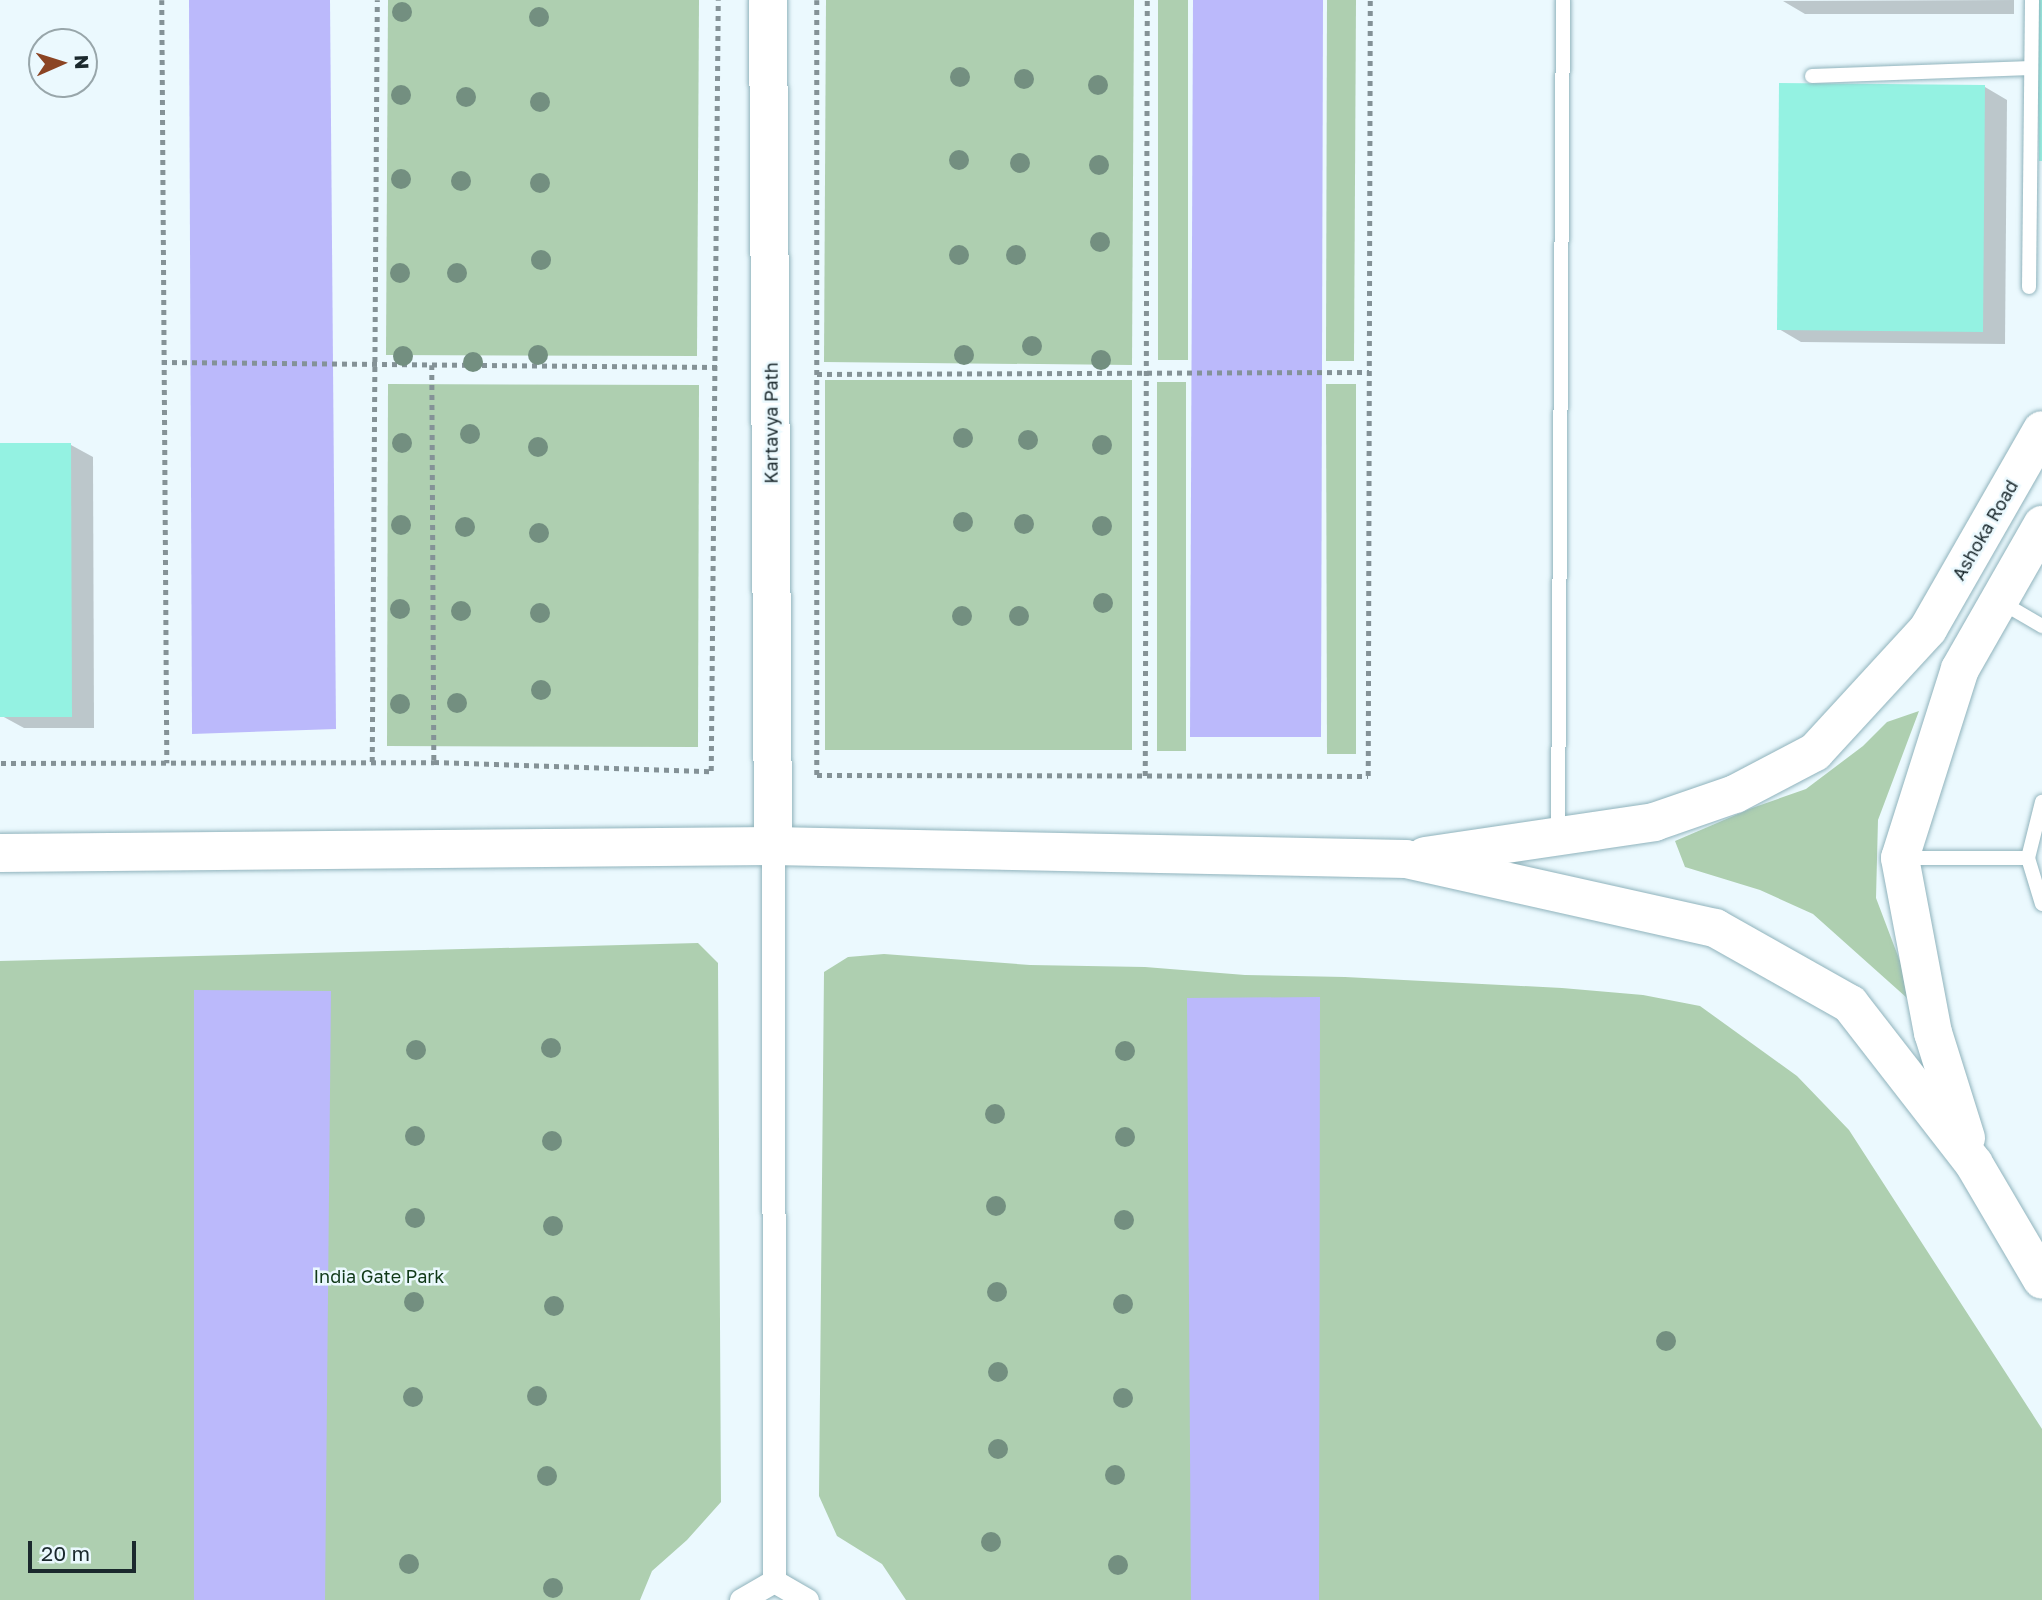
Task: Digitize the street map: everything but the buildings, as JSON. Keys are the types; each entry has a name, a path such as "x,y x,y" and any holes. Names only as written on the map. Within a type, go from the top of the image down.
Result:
{"main road":[{"name":"Kartavya Path","path":"768,0 773,846"},
{"name":"Ashoka Road","path":"1406,859 1558,834 1654,822 1735,794 1815,752 1928,629 2042,430"},
{"path":"1974,1164 1933,1033 1900,858 1959,670 2042,525"},
{"path":"0,853 773,846 1406,859 1715,928 1850,1004 1974,1164 2042,1280"}],"street":[{"path":"773,846 774,1581"},
{"path":"741,1600 774,1581"},
{"path":"774,1581 807,1600"}],"lane":[{"path":"1558,834 1563,0"},
{"path":"2029,287 2032,0"},
{"path":"1812,76 2031,68"},
{"path":"1999,601 2042,625"},
{"path":"2042,802 2028,858 2042,904"},
{"path":"1900,858 2028,858"}],"path":[{"path":"162,0 167,763"},
{"path":"372,762 377,0"},
{"path":"1,762 434,762 711,771 717,367 718,0"},
{"path":"817,0 817,775 1145,776 1368,776 1370,0"},
{"path":"1145,776 1147,0"},
{"path":"163,362 717,367"},
{"path":"432,365 434,762"},
{"path":"817,374 1369,372"}],"green space":[{"path":"388,0 699,0 697,356 386,355"},
{"path":"826,0 1134,0 1132,365 824,362"},
{"path":"1158,0 1188,0 1188,360 1158,360"},
{"path":"1327,0 1356,0 1354,361 1326,361"},
{"path":"825,380 1132,380 1132,750 825,750"},
{"path":"1157,382 1186,382 1186,751 1157,751"},
{"path":"388,384 699,385 698,747 387,746"},
{"path":"1326,384 1356,384 1356,754 1327,754"},
{"path":"1919,711 1878,820 1876,898 1901,964 1907,998 1813,914 1760,890 1685,867 1675,841 1752,808 1806,789 1863,746 1887,722"},
{"name":"India Gate Park","path":"698,943 718,963 721,1502 687,1540 652,1571 640,1600 0,1600 0,961"},
{"path":"884,954 1030,965 1145,967 1245,975 1562,988 1643,995 1700,1006 1797,1076 1849,1130 2042,1429 2042,1600 906,1600 882,1564 837,1536 819,1496 824,972 848,957"}],"water":[{"path":"189,0 330,0 336,729 192,734"},
{"path":"1193,0 1323,0 1321,737 1190,737"},
{"path":"194,990 331,991 325,1600 194,1600"},
{"path":"1320,997 1319,1600 1191,1600 1187,998"}]}
